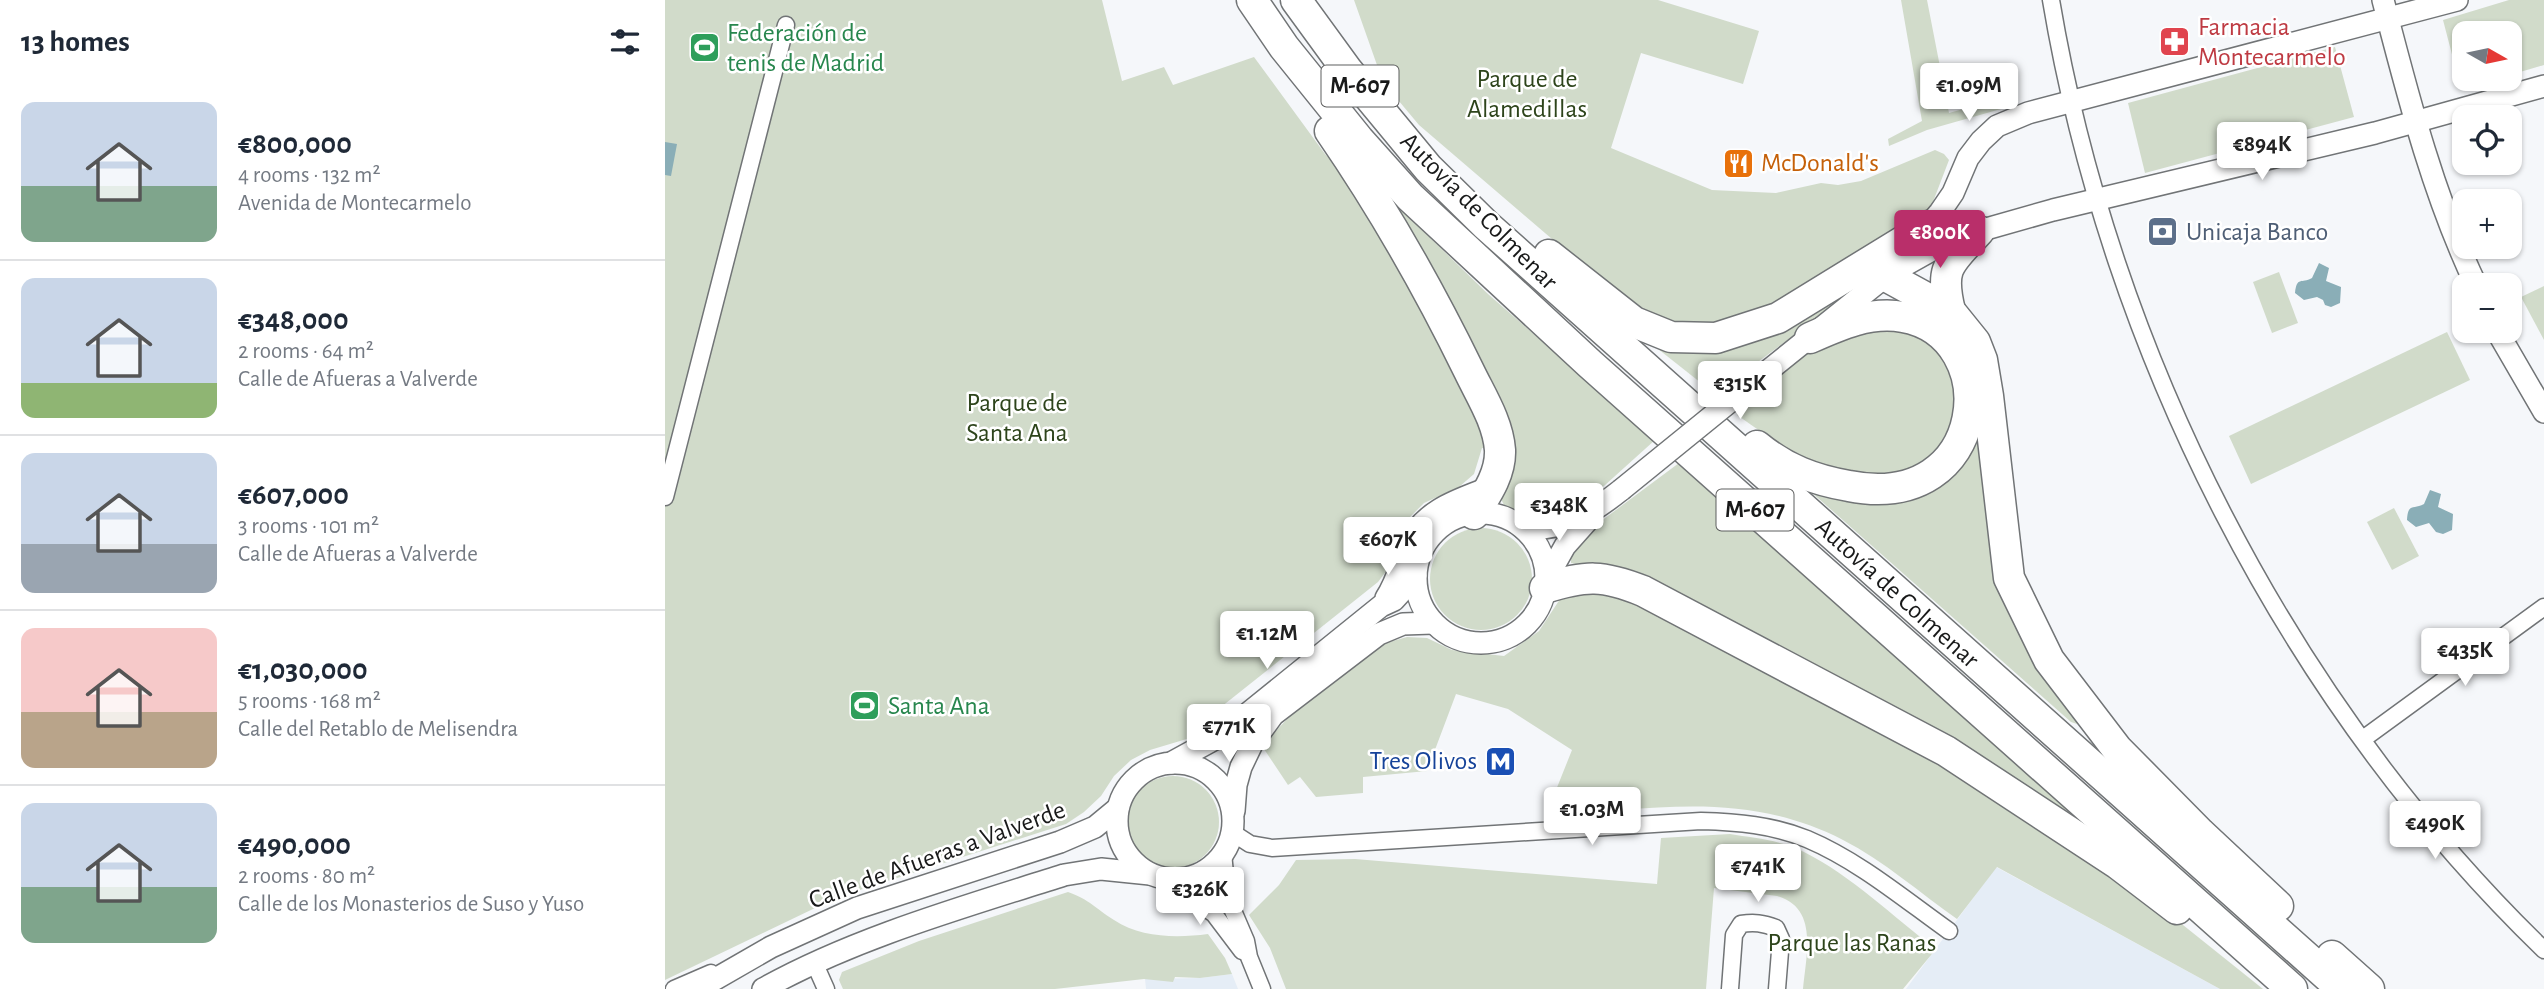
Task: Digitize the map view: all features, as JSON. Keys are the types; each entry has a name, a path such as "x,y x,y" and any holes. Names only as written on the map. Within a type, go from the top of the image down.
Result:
{"highway":[{"name":"Autovía de Colmenar","path":"1252,0 1284,47 1410,197 1590,363 2292,989"},
{"name":"Autovía de Colmenar","path":"1296,0 1347,70 1428,168 1486,225 2052,733 2342,989"},
{"path":"1284,47 1314,106 1395,231 1430,293 1497,431 1499,460 1491,487 1474,514"},
{"path":"1428,168 1479,197 1634,323 1671,337 1716,338 1778,318 1928,226"},
{"path":"1950,311 1944,287 1947,271 1979,231"},
{"path":"1886,276 1950,311 1975,342 1982,360 1988,396 2009,578 2049,660 2117,749 2200,833 2369,989"},
{"path":"1627,351 1773,460 1819,481 1860,489 1889,490 1910,485 1947,462 1968,425 1970,402 1966,376 1959,357 1946,339 1926,324 1915,320 1877,316 1846,322 1810,338"},
{"path":"1545,584 1589,577 1618,581 1643,591 1946,751 2118,864 2282,989"}],"street":[{"path":"2051,0 2072,103 2098,200 2140,327 2205,476 2264,587 2363,739 2439,839 2544,950"},
{"path":"1886,276 1953,193 1968,158 1990,132 2017,117 2385,9 2457,0"},
{"path":"2385,9 2416,122 2471,273"},
{"path":"665,497 786,25"},
{"path":"1523,528 1554,528 1594,512 1886,276 1948,242 1979,231 2416,122 2544,86"},
{"path":"2504,343 2544,412"},
{"path":"1381,606 1397,582 1410,540 1423,522 1442,507 1491,487"},
{"path":"1545,584 1542,558 1523,528 1503,517 1474,514 1459,517 1433,534 1418,561 1416,576 1420,601 1433,622 1447,634 1464,642 1481,644 1499,641 1516,633 1530,621 1565,546 1586,525 1594,512"},
{"path":"1171,763 1213,740 1381,606 1394,600 1416,576"},
{"path":"2363,739 2544,607"},
{"path":"763,989 814,962 899,930 1064,875 1101,869 1177,879 1206,870 1223,853 1233,828 1236,785 1241,767 1252,744 1273,715 1379,634 1403,624 1433,622"},
{"path":"1249,957 1207,908 1136,866 1126,854 1117,828 1118,808 1129,785 1139,774 1171,763 1189,764 1215,779 1225,792 1231,807 1233,828 1257,847 1700,821 1754,824 1789,833 1828,849 1860,868 1949,931"},
{"name":"Calle de Afueras a Valverde","path":"698,989 771,947 857,908 1060,842 1095,827 1118,808"},
{"path":"1223,853 1231,906 1262,989"},
{"path":"1730,989 1734,935 1741,924 1752,922 1776,928 1781,939 1777,989"},
{"path":"674,989 771,947"},
{"path":"814,962 826,989"}],"shaded area":[{"path":"1996,867 2218,988 2220,989 1906,989"},
{"path":"1232,974 1238,989 1146,989 1145,979 1200,978"}],"green space":[{"name":"Parque de Santa Ana","path":"665,0 1102,0 1122,81 1164,67 1173,85 1254,57 1325,154 1360,188 1486,429 1489,449 1482,448 1474,474 1459,487 1424,503 1406,521 1387,570 1378,582 1216,711 1222,719 1200,735 1150,750 1131,760 1114,776 1101,796 1066,824 838,897 665,980"},
{"name":"Parque de Alamedillas","path":"1354,0 1658,0 1759,31 1743,84 1641,53 1611,148 1712,190 1776,193 1821,183 1838,185 1861,181 1935,150 1949,160 1931,207 1907,228 1749,318 1685,330 1636,311 1419,125 1383,82"},
{"path":"1901,0 1927,0 1949,113 2013,95 2015,105 1927,130 1889,146 1888,139 1922,121"},
{"path":"2509,0 2544,0 2544,65 2522,71 2522,21 2452,21 2452,54 2443,20"},
{"path":"2335,47 2354,117 2145,173 2128,103"},
{"path":"1389,198 1488,294 1655,440 1574,513 1535,519 1504,505 1500,497 1514,452"},
{"path":"2279,272 2298,323 2272,333 2253,282"},
{"path":"2544,286 2544,340 2522,299"},
{"path":"1849,288 1849,294 1715,394 1653,345"},
{"path":"1879,324 1915,332 1949,359 1960,393 1944,454 1888,478 1806,463 1737,415 1801,353"},
{"path":"2447,332 2470,380 2251,484 2229,436"},
{"path":"1982,411 1994,545 2080,725 2071,722 1810,491 1966,457 1976,438"},
{"path":"1679,463 1944,694 2090,830 1629,576 1571,563 1571,552 1585,533"},
{"path":"2394,508 2419,556 2392,570 2367,522"},
{"path":"1481,528 1501,532 1517,543 1528,559 1532,579 1528,599 1517,615 1501,626 1481,630 1461,626 1445,615 1434,599 1430,579 1434,559 1445,543 1461,532"},
{"path":"1622,591 1908,742 2143,893 2263,989 2220,989 1997,867 1957,919 1858,848 1807,824 1771,814 1735,809 1663,807 1550,816 1548,810 1572,750 1508,709 1456,694 1427,771 1363,777 1363,793 1316,797 1300,777 1288,785 1264,749 1273,734 1289,717 1382,644 1407,637 1427,638 1452,650 1504,656 1539,631 1564,593"},
{"path":"1173,776 1191,780 1205,790 1215,804 1219,822 1215,840 1205,854 1191,864 1173,868 1155,864 1141,854 1131,840 1127,822 1131,804 1141,790 1155,780"},
{"name":"Parque las Ranas","path":"1730,834 1786,845 1822,862 1856,885 1936,949 1903,989 1803,989 1807,934 1799,911 1790,902 1777,896 1714,888 1706,989 1286,989 1270,948 1249,915 1279,885 1296,860 1355,859 1657,884 1661,838"},
{"path":"1068,892 1136,930 1172,936 1208,934 1225,958 1232,974 1200,978 1175,977 1173,982 1144,979 1055,989 843,989 839,980 842,972 919,941"}],"water":[{"path":"665,142 677,144 671,176 665,175"},
{"path":"2319,263 2329,268 2326,281 2341,287 2340,303 2331,307 2317,297 2304,300 2295,293 2298,282 2312,278"},
{"path":"2430,490 2441,494 2438,507 2453,514 2452,530 2443,534 2436,532 2429,523 2416,527 2407,520 2410,509 2424,504"}],"place":[{"name":"Farmacia Montecarmelo","path":"2175,42"},
{"name":"Federación de tenis de Madrid","path":"704,48"},
{"name":"McDonald's","path":"1738,163"},
{"name":"Unicaja Banco","path":"2163,232"},
{"name":"Santa Ana","path":"865,706"},
{"name":"Tres Olivos","path":"1500,761"}]}
